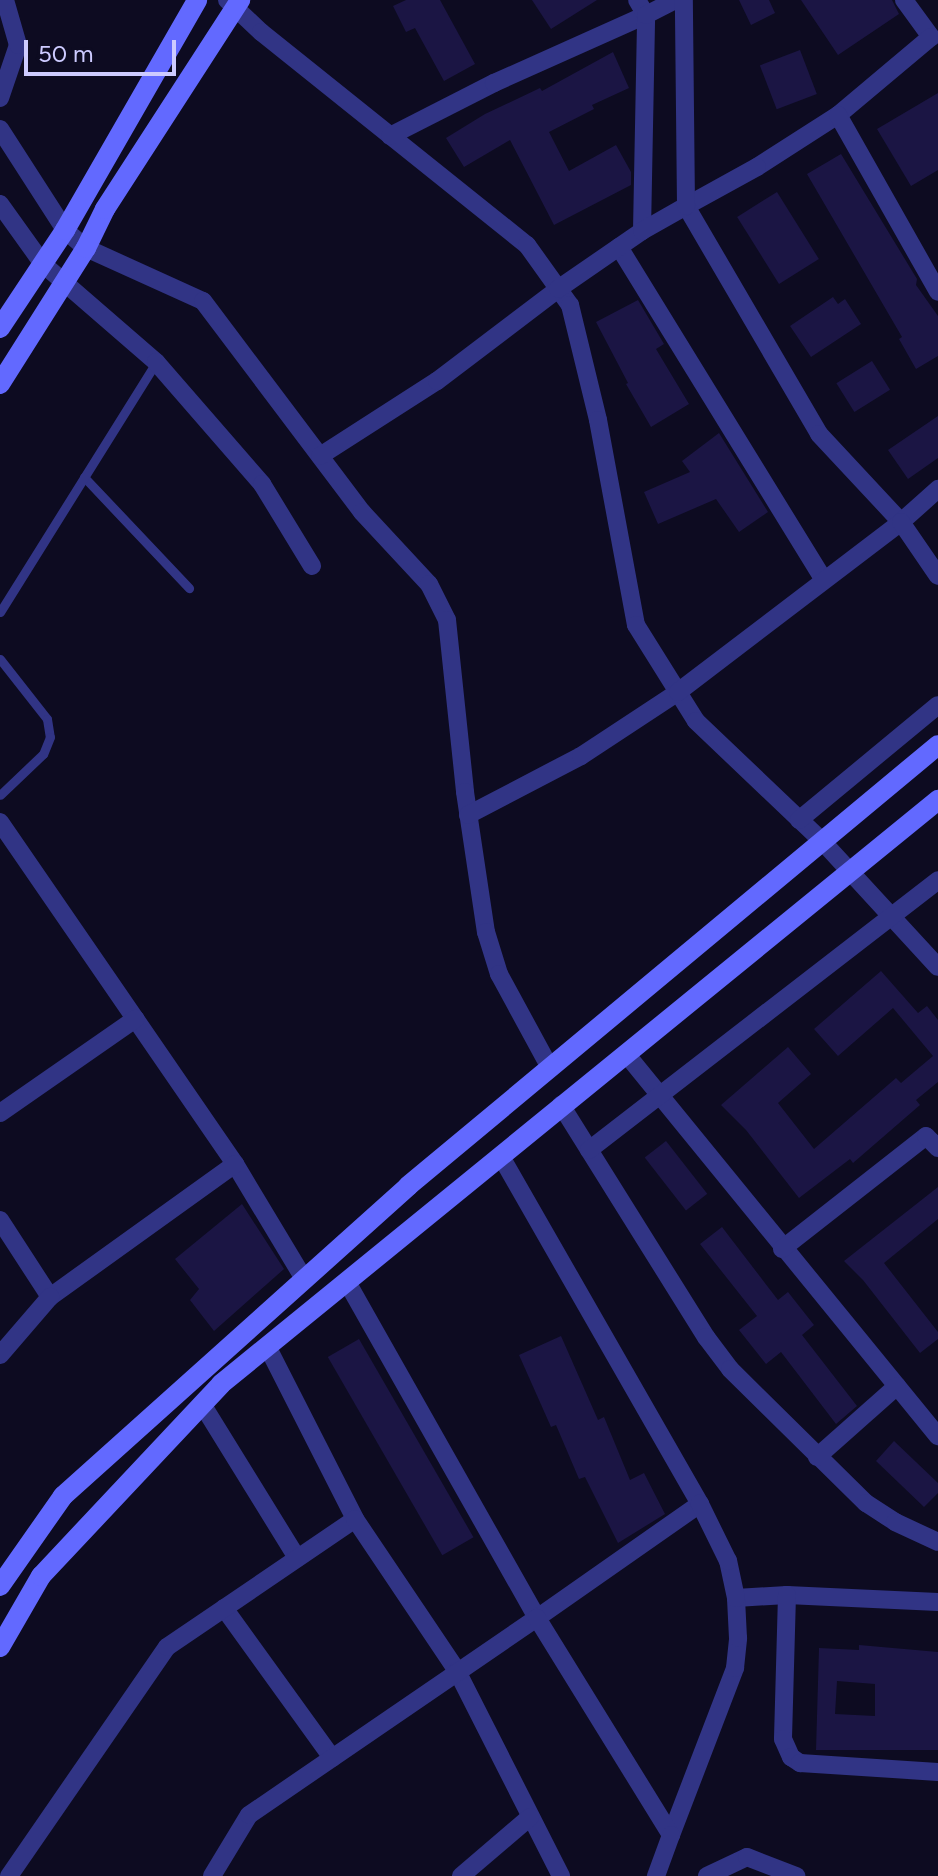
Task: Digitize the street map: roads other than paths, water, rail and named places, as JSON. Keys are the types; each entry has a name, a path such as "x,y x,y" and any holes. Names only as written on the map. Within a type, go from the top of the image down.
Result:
{"main road":[{"path":"0,328 65,230 197,0"},
{"path":"0,384 234,2"},
{"path":"0,1586 63,1496 304,1279 408,1186 938,745"},
{"path":"0,1647 41,1576 202,1404 267,1346 561,1105 851,874 938,800"}],"street":[{"path":"0,98 18,45 5,0"},
{"path":"390,136 642,8 676,0"},
{"path":"684,0 686,206 819,434 901,522 938,576"},
{"path":"320,456 437,381 558,289 642,231 757,167 838,115 935,35 904,0"},
{"path":"234,2 261,32 527,245 570,305 598,420 636,625 696,721 822,841 938,967"},
{"path":"642,8 642,231"},
{"path":"838,115 938,292"},
{"path":"0,129 65,230 86,248 203,301 362,512 429,584 447,620 468,815 486,932 499,974 550,1068"},
{"path":"0,204 43,264 156,362 262,484 312,566"},
{"path":"619,247 824,580"},
{"path":"468,815 581,756 678,692 901,522 938,489"},
{"path":"799,820 938,705"},
{"path":"0,822 235,1164 304,1279"},
{"path":"589,1150 938,880"},
{"path":"0,1113 135,1019"},
{"path":"627,1055 782,1249 938,1436"},
{"path":"561,1105 722,1359 866,1503 895,1522 938,1542"},
{"path":"782,1249 926,1136 938,1148"},
{"path":"501,1157 700,1504 728,1561 736,1598 738,1638 735,1668 656,1876"},
{"path":"0,1355 50,1297 235,1164"},
{"path":"0,1220 50,1297"},
{"path":"347,1282 537,1618 671,1835"},
{"path":"267,1346 355,1519 457,1671 561,1876"},
{"path":"817,1457 897,1386"},
{"path":"202,1404 297,1558"},
{"path":"212,1876 249,1815 700,1504"},
{"path":"9,1876 167,1647 355,1519"},
{"path":"736,1598 787,1595 938,1602"},
{"path":"787,1595 783,1739 791,1757 800,1763 938,1772"},
{"path":"224,1608 332,1758"},
{"path":"461,1876 530,1817"},
{"path":"707,1876 747,1857 796,1876"}],"lane":[{"path":"0,612 156,362"},
{"path":"84,477 189,588"},
{"path":"0,659 47,719 50,737 43,754 0,795"}]}
